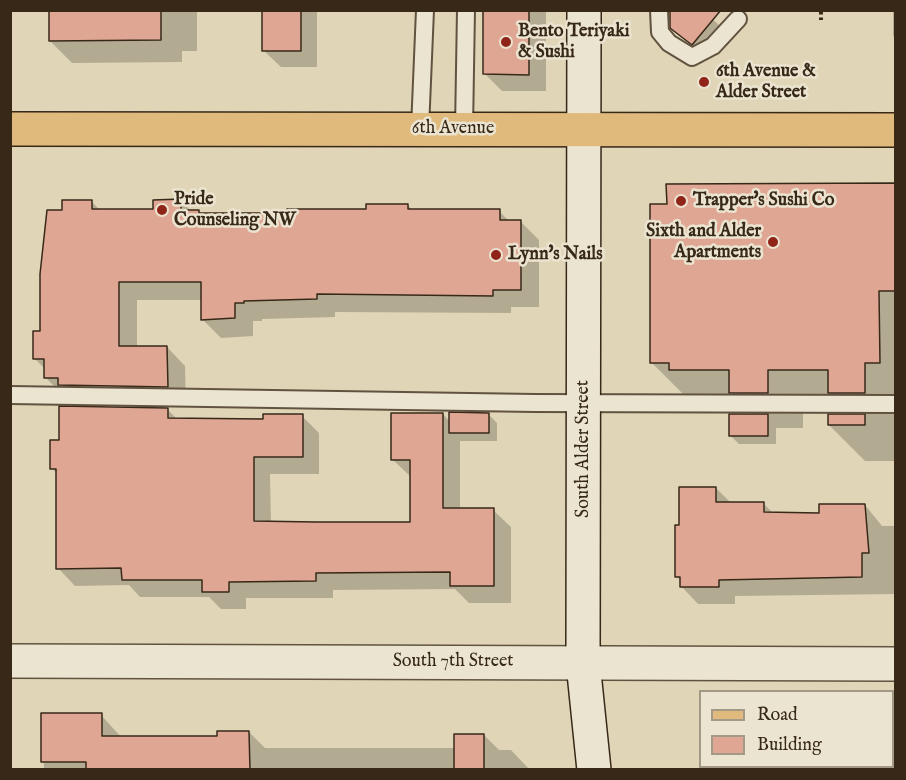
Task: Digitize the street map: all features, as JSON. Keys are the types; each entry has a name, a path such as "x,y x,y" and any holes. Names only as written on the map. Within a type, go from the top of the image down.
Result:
{"main road":[{"name":"6th Avenue","path":"10,129 896,130"}],"street":[{"name":"South Alder Street","path":"584,10 584,663 594,770"},
{"name":"South 7th Street","path":"10,661 896,664"}],"lane":[{"path":"420,129 425,10"},
{"path":"464,129 466,10"},
{"path":"659,10 660,32 669,43 692,57 713,46 738,19"},
{"path":"10,395 584,403 896,404"}],"path":[{"path":"821,10 821,20"}],"building":[{"path":"49,10 161,10 161,40 49,41"},
{"path":"262,10 301,10 301,51 262,51"},
{"name":"Bento Teriyaki & Sushi","path":"483,10 529,10 529,75 483,74"},
{"path":"670,10 721,10 692,45 670,28"},
{"name":"Sixth and Alder Apartments","path":"896,183 896,291 879,291 880,363 865,363 865,393 828,393 828,370 768,370 768,393 729,393 729,370 669,370 669,363 650,363 650,204 667,204 666,184"},
{"path":"181,199 181,210 199,210 199,213 287,213 287,209 366,209 366,204 408,204 408,209 500,209 500,220 521,220 521,290 493,290 493,296 317,294 317,299 235,303 235,318 201,320 201,282 119,282 119,346 167,346 168,387 58,385 58,378 44,378 44,359 33,359 33,331 40,331 40,274 47,210 62,210 62,200 92,200 92,209 153,209 153,200"},
{"path":"59,406 168,408 168,418 263,419 263,414 303,414 303,457 254,457 254,521 410,522 410,460 391,460 391,413 443,413 443,508 494,508 494,586 450,586 450,572 316,573 316,581 229,582 229,592 202,592 202,580 122,580 121,568 56,569 56,469 50,469 50,440 59,440"},
{"path":"449,412 489,413 489,433 449,433"},
{"path":"729,414 768,414 768,436 729,436"},
{"path":"828,414 865,414 865,425 828,425"},
{"path":"679,487 716,487 716,502 764,502 764,512 819,513 819,504 865,504 869,553 862,553 862,577 719,580 719,587 680,587 680,577 675,577 675,525 679,525"},
{"path":"41,713 102,713 102,736 217,736 217,731 249,731 250,770 86,770 86,762 41,762"},
{"path":"454,734 484,734 484,770 454,770"}],"place":[{"name":"Bento Teriyaki & Sushi","path":"506,42"},
{"name":"6th Avenue & Alder Street","path":"704,82"},
{"name":"Trapper's Sushi Co","path":"681,201"},
{"name":"Pride Counseling NW","path":"162,210"},
{"name":"Sixth and Alder Apartments","path":"773,242"},
{"name":"Lynn's Nails","path":"496,255"}]}
